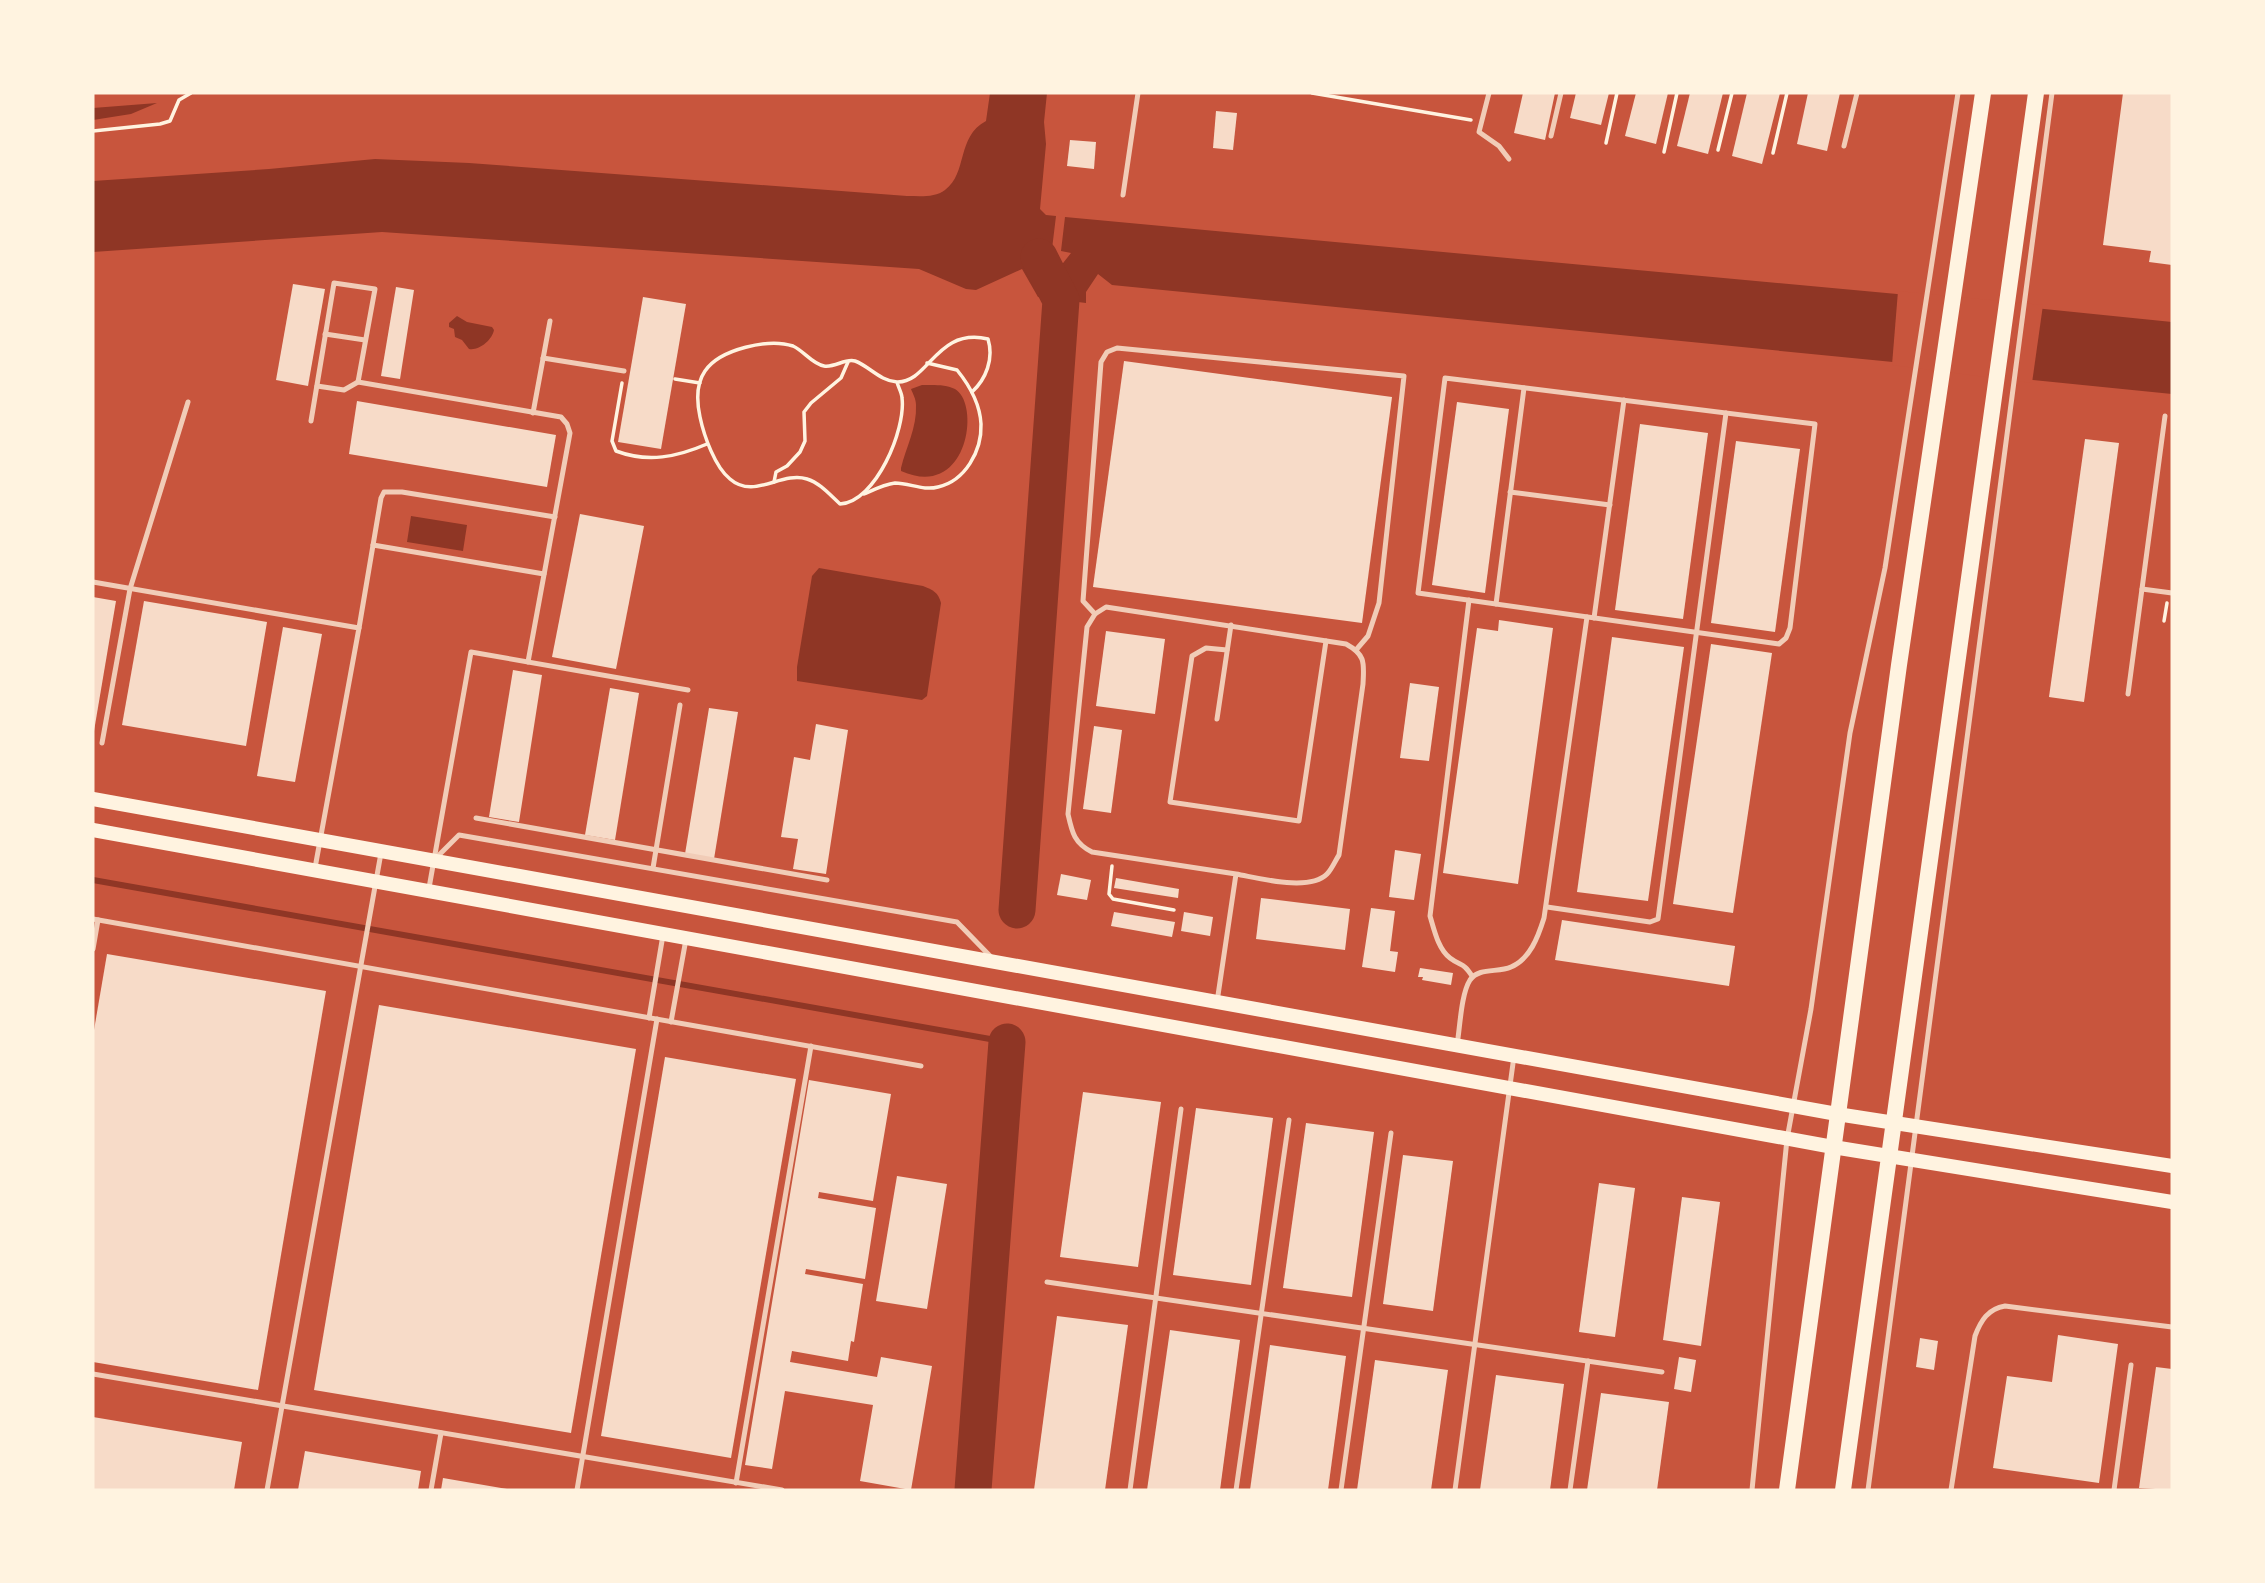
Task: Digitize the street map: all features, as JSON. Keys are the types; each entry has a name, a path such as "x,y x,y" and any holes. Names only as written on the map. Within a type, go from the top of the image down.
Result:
{"main road":[{"path":"1787,1490 1837,1114 1983,93"},
{"path":"1843,1490 2036,93"},
{"path":"93,799 1837,1114 2172,1166"},
{"path":"93,830 1787,1139 2172,1202"}],"lane":[{"path":"1123,195 1138,93"},
{"path":"1489,93 1479,132 1499,146 1509,159"},
{"path":"1551,136 1561,93"},
{"path":"1844,146 1857,93"},
{"path":"1752,1490 1787,1139 1811,1009 1850,733 1885,568 1958,93"},
{"path":"1868,1490 2052,93"},
{"path":"311,421 334,283 375,289 358,382"},
{"path":"533,413 550,321"},
{"path":"325,334 365,340"},
{"path":"1095,614 1083,601 1101,362 1107,352 1117,348 1404,376 1379,603 1368,636 1356,650"},
{"path":"543,358 624,371"},
{"path":"1445,378 1624,400 1815,424 1790,628 1786,638 1779,644 1418,593 1445,378"},
{"path":"317,386 344,390 358,382 561,417 567,424 570,433 528,662"},
{"path":"1496,604 1524,388"},
{"path":"1457,1045 1466,986 1472,976 1511,967 1525,958 1537,938 1547,907 1624,400"},
{"path":"102,743 130,589 188,402"},
{"path":"1547,907 1650,922 1658,919 1726,413"},
{"path":"2128,694 2165,416"},
{"path":"315,871 384,492 402,492 555,517"},
{"path":"1510,492 1609,505"},
{"path":"373,545 544,574"},
{"path":"93,582 359,628"},
{"path":"2142,589 2172,593"},
{"path":"1469,600 1430,916 1440,946 1450,958 1464,964 1472,976"},
{"path":"1106,607 1121,608 1346,644 1356,650 1364,661 1363,684 1339,855 1326,874 1316,881 1298,884 1092,852 1081,846 1073,837 1068,814 1087,627 1095,614 1106,607"},
{"path":"1217,719 1231,625"},
{"path":"1227,650 1206,648 1192,656 1170,802 1299,821 1326,641"},
{"path":"428,892 471,652 688,690"},
{"path":"653,868 680,705"},
{"path":"475,818 827,880"},
{"path":"433,860 459,835 957,922 995,961"},
{"path":"267,1490 382,851"},
{"path":"1217,1002 1236,874"},
{"path":"93,949 95,920 921,1066"},
{"path":"649,1018 663,934"},
{"path":"671,1022 686,939"},
{"path":"577,1490 657,1020"},
{"path":"736,1483 811,1046"},
{"path":"1455,1490 1514,1055"},
{"path":"1130,1490 1181,1109"},
{"path":"1236,1490 1289,1120"},
{"path":"1341,1490 1391,1133"},
{"path":"1047,1282 1662,1372"},
{"path":"1951,1490 1975,1336 1980,1321 1994,1308 2005,1306 2172,1327"},
{"path":"1570,1490 1588,1361"},
{"path":"2114,1490 2131,1365"},
{"path":"93,1374 782,1490"},
{"path":"431,1490 441,1433"}],"path":[{"path":"93,131 170,121 179,100 191,93"},
{"path":"1312,93 1482,121"},
{"path":"1605,142 1617,93"},
{"path":"1664,152 1677,93"},
{"path":"1718,150 1732,93"},
{"path":"1773,153 1787,93"},
{"path":"897,382 902,398 900,425 889,455 876,480 849,504 840,504 818,483 804,478 790,478 759,487 746,487 730,480 708,443 697,402 700,383 706,369 734,349 761,344 790,345 820,365 829,367 849,360 885,379 897,382 908,380 954,340 964,337 988,339 990,346 984,381 972,392"},
{"path":"774,482 776,472 788,466 800,453 805,441 804,412 810,403 841,377 849,360"},
{"path":"863,494 894,483 924,489 938,487 958,479 972,460 981,428 972,392 957,370 927,363"},
{"path":"624,371 612,441 615,451 646,458 669,457 708,443"},
{"path":"675,379 700,383"},
{"path":"1114,855 1109,894 1112,899 1174,911"}],"shaded area":[{"path":"990,93 1047,93 1040,209 1046,215 1056,216 1052,249 1044,249 1056,272 1071,253 1061,251 1065,217 2172,322 2172,394 1893,362 1112,285 1098,274 1086,292 1086,303 1038,297 1022,269 976,290 966,289 919,269 382,232 93,252 93,181 375,159 469,163 907,196 932,195 941,193 952,183 970,136 986,121"},
{"path":"157,103 131,114 93,120 93,108"},
{"path":"457,316 467,322 492,327 493,334 481,347 469,349 462,340 455,337 454,329 449,327 449,323"},
{"path":"922,385 955,389 963,398 967,412 963,447 954,462 941,473 924,477 901,471 916,413 916,401 911,389"},
{"path":"411,516 467,525 463,551 407,542"},
{"path":"819,568 923,586 937,594 941,603 927,696 922,700 797,681 812,576"}],"pier":[{"path":"1898,291 2043,305 2032,383 1892,365"}],"building":[{"path":"1523,93 1555,93 1545,140 1514,133"},
{"path":"1576,93 1609,93 1601,125 1570,118"},
{"path":"1636,93 1668,93 1656,144 1625,136"},
{"path":"1690,93 1723,93 1708,154 1677,146"},
{"path":"1747,93 1780,93 1762,164 1732,156"},
{"path":"1808,93 1840,93 1827,151 1797,144"},
{"path":"2123,93 2172,93 2172,265 2149,262 2151,251 2103,245"},
{"path":"1216,111 1237,113 1233,150 1213,148"},
{"path":"1070,140 1096,142 1094,169 1067,166"},
{"path":"293,284 325,289 308,386 276,380"},
{"path":"396,287 414,290 400,379 381,376"},
{"path":"643,297 686,304 661,449 618,442"},
{"path":"1124,361 1392,397 1362,623 1093,587"},
{"path":"357,401 556,435 547,487 349,454"},
{"path":"1457,402 1509,409 1485,593 1432,585"},
{"path":"1640,424 1708,433 1683,619 1615,610"},
{"path":"2085,439 2119,443 2084,702 2049,697"},
{"path":"1736,441 1800,449 1775,632 1711,623"},
{"path":"580,514 644,526 616,669 552,657"},
{"path":"93,597 116,601 94,731 93,731"},
{"path":"144,601 267,622 246,746 122,725"},
{"path":"1499,620 1553,628 1518,884 1443,873 1477,628 1498,631"},
{"path":"283,627 322,634 295,782 257,776"},
{"path":"1106,631 1165,639 1155,714 1096,706"},
{"path":"1612,637 1684,647 1648,901 1577,892"},
{"path":"1711,644 1772,653 1733,913 1673,904"},
{"path":"513,670 542,675 519,822 489,817"},
{"path":"1410,683 1439,687 1429,761 1400,758"},
{"path":"610,688 639,693 615,840 585,835"},
{"path":"709,708 738,712 714,859 685,854"},
{"path":"816,724 848,730 826,874 793,869 798,839 781,837 794,757 810,760"},
{"path":"1094,726 1122,730 1111,813 1083,809"},
{"path":"1395,850 1421,854 1414,900 1389,897"},
{"path":"1061,874 1091,880 1087,900 1057,895"},
{"path":"1116,878 1179,889 1178,898 1114,888"},
{"path":"1261,898 1350,909 1345,950 1256,939"},
{"path":"1371,908 1395,911 1390,951 1398,952 1395,972 1362,967"},
{"path":"1114,912 1175,922 1172,937 1111,926"},
{"path":"1184,912 1213,917 1210,936 1181,931"},
{"path":"1562,920 1735,946 1729,986 1555,960"},
{"path":"107,954 326,991 258,1390 93,1362 93,1036"},
{"path":"1420,968 1453,973 1451,985 1422,980 1423,977 1418,977"},
{"path":"379,1005 636,1049 571,1433 314,1390"},
{"path":"665,1057 796,1079 731,1458 601,1436"},
{"path":"809,1080 891,1094 873,1201 819,1192 818,1198 876,1208 865,1279 806,1269 805,1274 863,1284 854,1342 851,1341 848,1361 792,1351 790,1362 877,1377 881,1357 932,1366 911,1490 860,1481 873,1405 785,1391 772,1469 745,1465"},
{"path":"1083,1092 1161,1102 1138,1267 1060,1257"},
{"path":"1196,1108 1273,1118 1251,1285 1173,1275"},
{"path":"1306,1123 1374,1132 1352,1297 1283,1288"},
{"path":"1403,1155 1453,1161 1433,1311 1383,1304"},
{"path":"897,1176 947,1184 927,1309 876,1301"},
{"path":"1599,1183 1635,1188 1615,1337 1579,1332"},
{"path":"1682,1197 1720,1202 1701,1346 1663,1340"},
{"path":"1057,1316 1128,1325 1105,1490 1034,1490"},
{"path":"1170,1330 1240,1340 1220,1490 1147,1490"},
{"path":"2058,1335 2118,1344 2099,1483 1993,1468 2007,1376 2052,1382"},
{"path":"1920,1338 1938,1341 1934,1370 1916,1367"},
{"path":"1270,1345 1346,1356 1328,1490 1250,1490"},
{"path":"1679,1357 1696,1360 1691,1392 1674,1389"},
{"path":"1375,1360 1448,1370 1431,1490 1357,1490"},
{"path":"2156,1367 2172,1369 2172,1490 2139,1488"},
{"path":"1496,1375 1564,1384 1550,1490 1480,1490"},
{"path":"1601,1393 1669,1402 1657,1490 1587,1490"},
{"path":"93,1417 242,1442 234,1490 93,1490"},
{"path":"305,1451 421,1471 418,1490 298,1490"},
{"path":"443,1478 507,1489 507,1490 441,1490"}],"waterway":[{"path":"1017,910 1061,300 1039,257"},
{"path":"93,880 1007,1042"},
{"path":"973,1490 1007,1042"}]}
